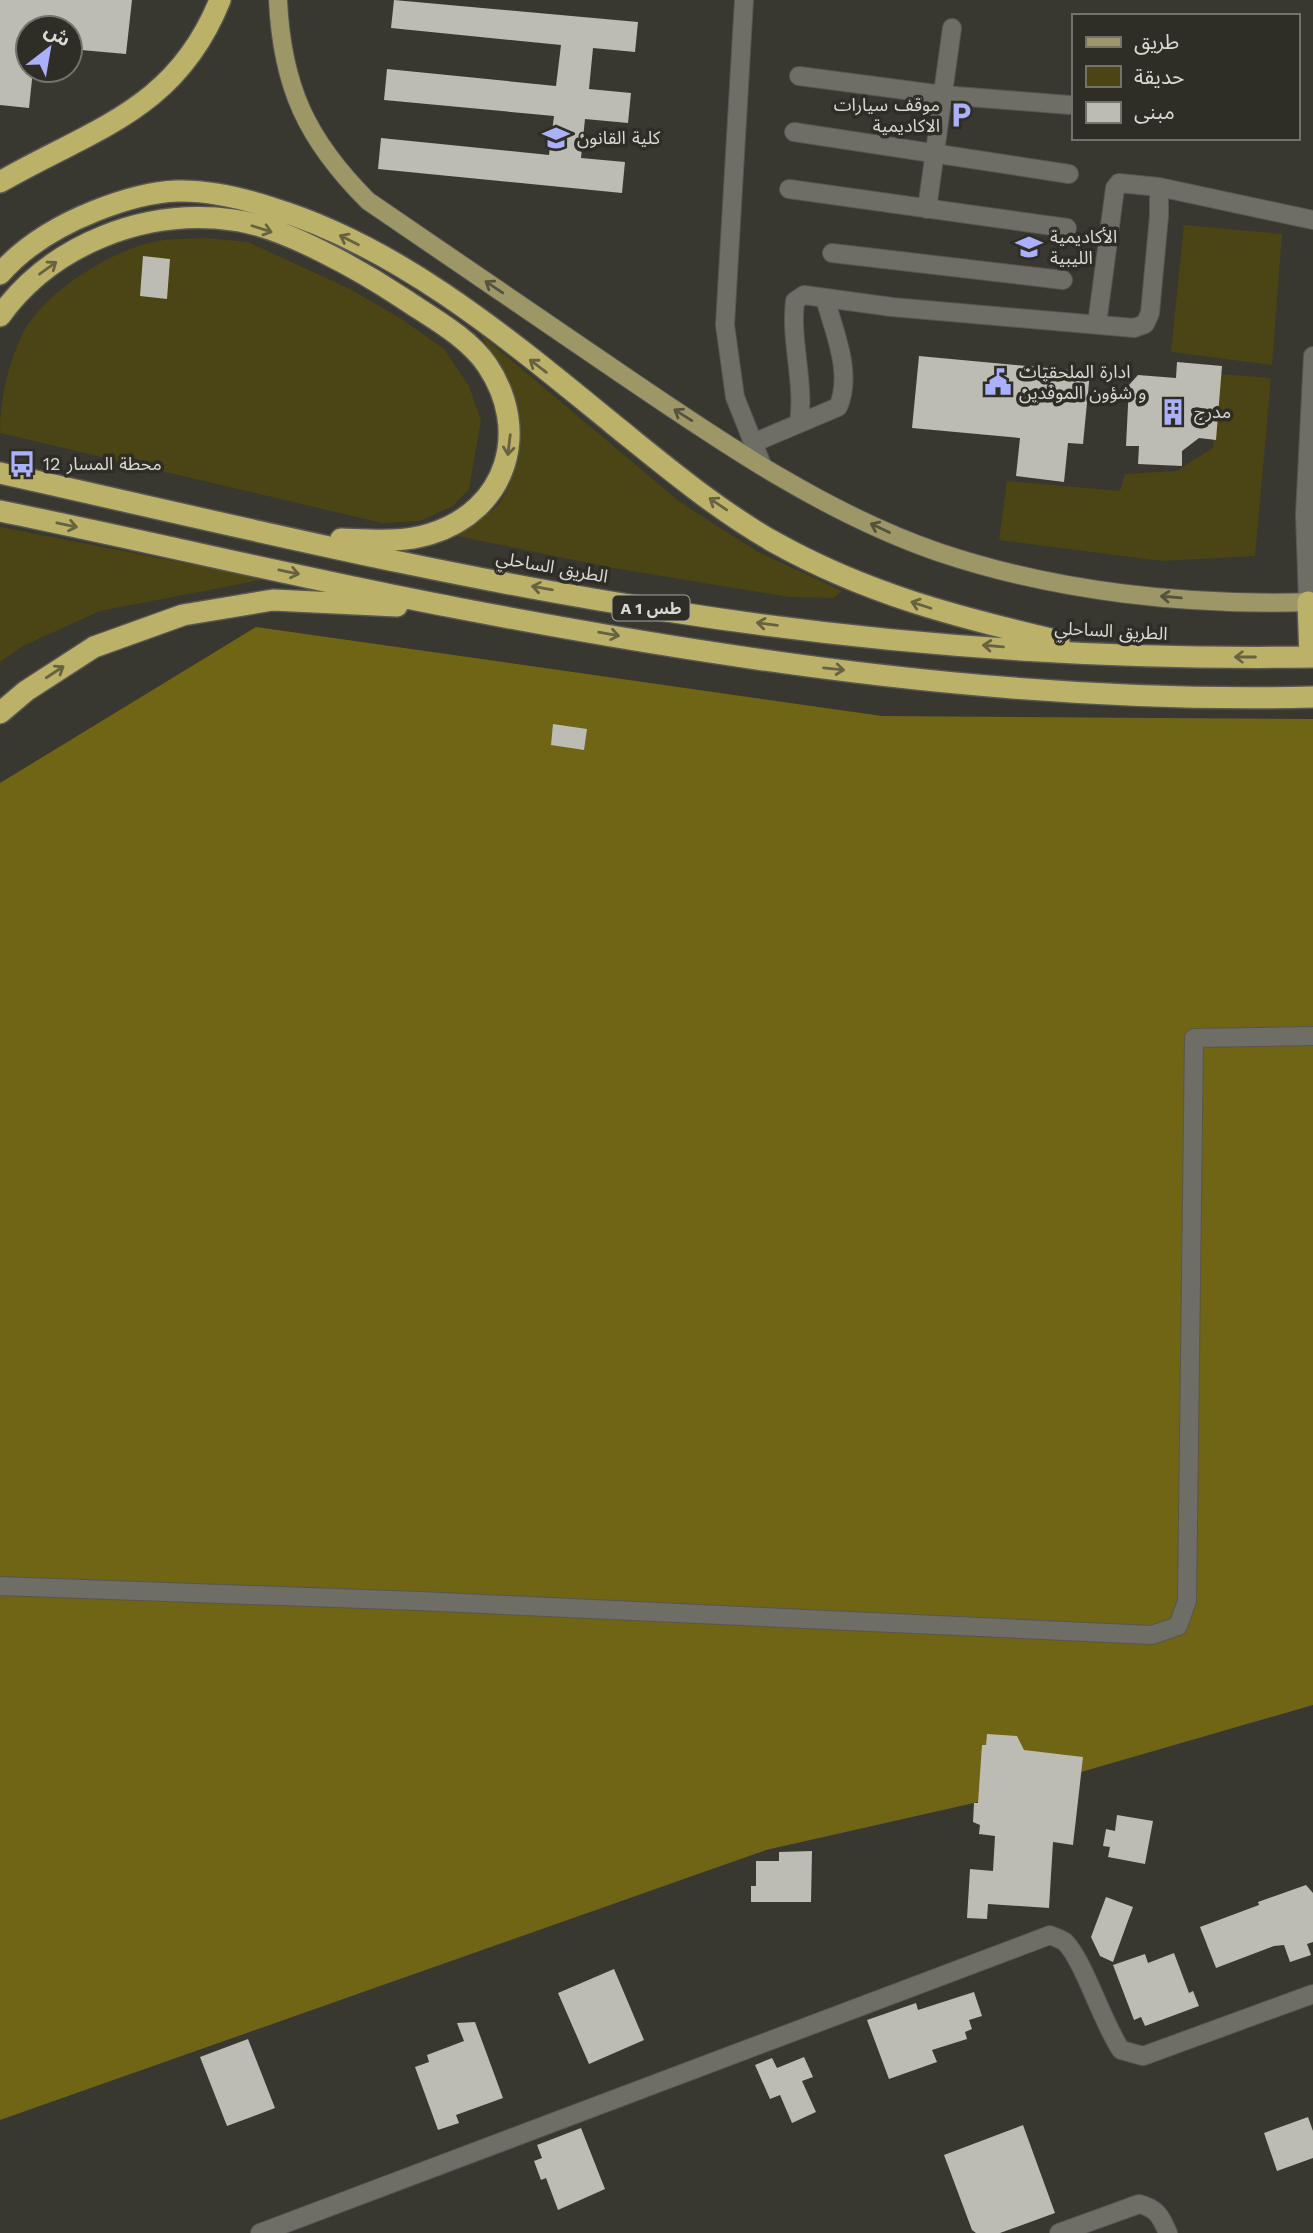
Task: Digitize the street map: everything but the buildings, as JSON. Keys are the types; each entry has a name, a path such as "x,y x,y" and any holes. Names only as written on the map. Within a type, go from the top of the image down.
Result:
{"highway":[{"path":"0,182 122,119 157,93 187,62 210,25 220,0"},
{"path":"0,274 9,263 62,224 117,202 177,191 235,196 306,218 389,260 468,312 685,482 773,541 873,590 959,618 1129,657"},
{"path":"0,316 26,284 64,256 122,229 179,218 234,220 300,241 379,282 454,333 486,363 503,395 511,430 506,464 493,490 466,517 430,534 386,540 289,538"},
{"name":"الطريق الساحلي","path":"0,473 408,563 673,612 813,630 1129,657 1312,657"},
{"name":"A 1 طس","path":"0,512 457,608 681,647 939,681 1130,693 1313,697"},
{"path":"0,713 26,691 94,647 183,615 273,600 457,608"},
{"path":"1311,602 1312,657"}],"main road":[{"path":"278,0 280,42 290,87 309,130 335,168 368,201 672,408 762,465 835,507 886,531 992,568 1102,589 1171,597 1311,602"}],"street":[{"path":"744,0 725,325 734,397 762,465"},
{"path":"927,209 952,28"},
{"path":"799,76 943,95 1070,105"},
{"path":"794,132 1069,174"},
{"path":"1097,324 1115,188 1119,183 1159,187 1313,220"},
{"path":"799,423 802,404 793,320 795,301 804,295 1134,328 1145,324 1150,313 1159,187"},
{"path":"789,189 1067,228"},
{"path":"832,253 1063,281"},
{"path":"753,443 838,407 845,390 825,298"},
{"path":"1311,602 1306,515 1313,356"},
{"path":"0,1586 419,1601 1152,1635 1178,1626 1187,1601 1194,1038 1313,1036"},
{"path":"260,2233 1050,1935 1064,1941 1074,1955 1108,2030 1121,2050 1143,2056 1313,1994"},
{"path":"1059,2233 1139,2204 1152,2207 1161,2216 1168,2233"}],"green space":[{"path":"1184,225 1282,234 1272,365 1171,352"},
{"path":"206,238 248,242 350,289 400,318 444,349 469,386 481,420 469,489 453,506 420,521 382,523 0,433 3,395 13,357 23,333 46,303 63,288 101,263 140,245 176,239"},
{"path":"480,334 680,502 758,552 842,591 833,598 789,597 613,568 457,536 501,501 517,463 520,443 515,405 500,368"},
{"path":"1218,374 1271,378 1255,556 1162,561 999,540 1007,481 1120,491 1125,474 1176,471 1213,448"},
{"path":"0,527 266,579 100,611 23,646 0,662"}],"shaded area":[{"path":"256,627 882,716 1313,719 1313,1705 974,1803 766,1850 0,2120 0,783"}],"place":[{"name":"موقف سيارات الاكاديمية","path":"961,115"},
{"name":"كلية القانون","path":"556,138"},
{"name":"الأكاديمية الليبية","path":"1029,247"},
{"name":"ادارة الملحقيات و شؤون الموفدين","path":"998,382"},
{"name":"مدرج","path":"1173,412"},
{"name":"محطة المسار 12","path":"22,464"}]}
